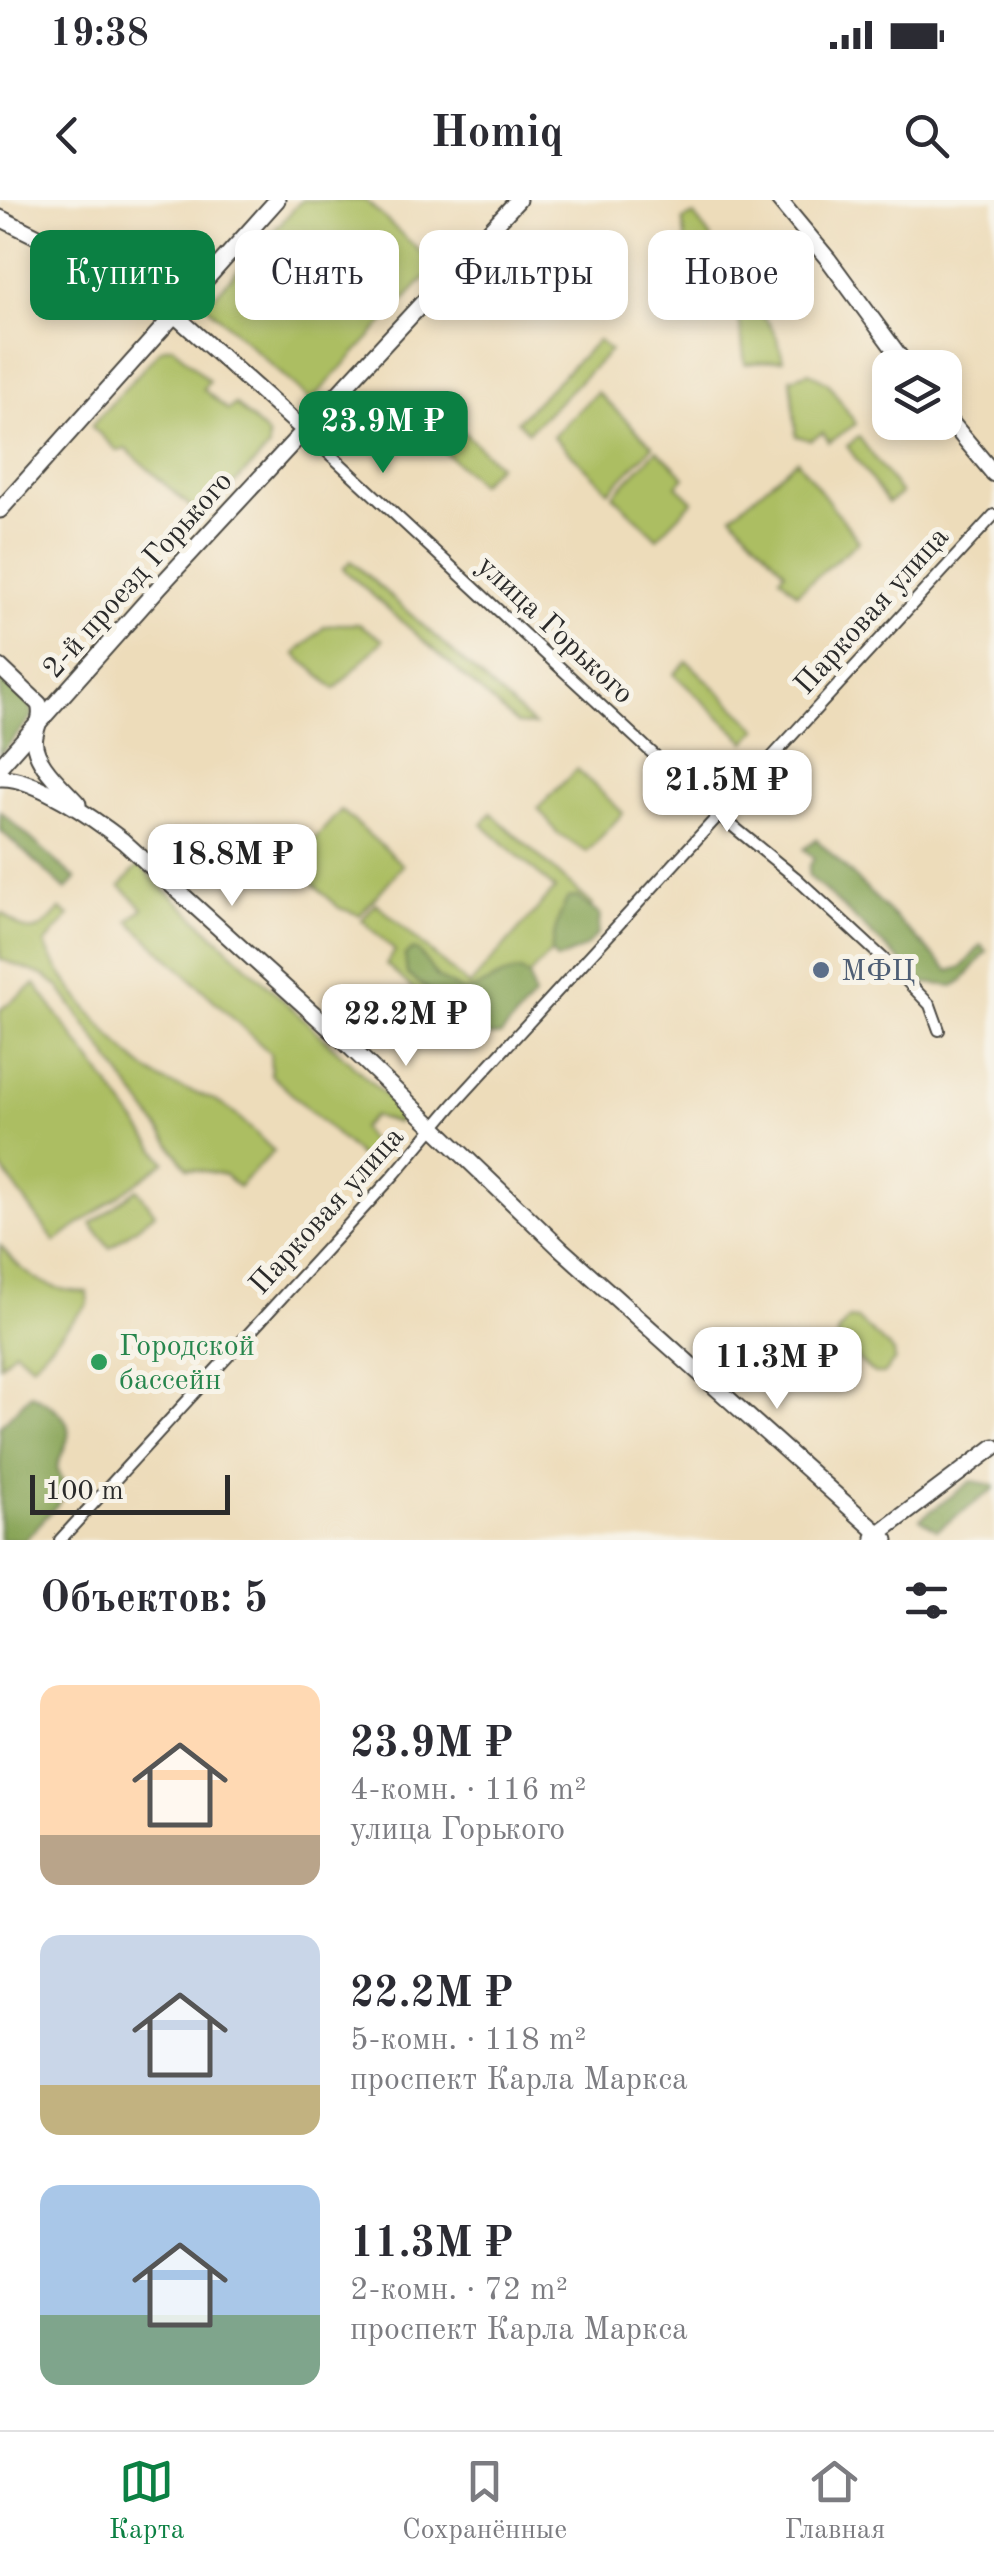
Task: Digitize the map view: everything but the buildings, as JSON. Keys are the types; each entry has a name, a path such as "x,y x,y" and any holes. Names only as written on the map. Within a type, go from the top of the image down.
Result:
{"street":[{"path":"215,269 276,200"},
{"name":"2-й проезд Горького","path":"0,766 160,586 518,200"},
{"path":"779,200 895,350"},
{"path":"0,218 30,233"},
{"path":"0,510 170,320"},
{"path":"184,320 306,432"},
{"name":"улица Горького","path":"306,432 718,814 795,877 900,975 930,1005 939,1030"},
{"path":"962,435 994,474"},
{"name":"Парковая улица","path":"60,1540 994,515"},
{"path":"0,667 39,704 36,752 85,812"},
{"path":"0,778 20,779 85,812 123,841 561,1249 879,1538 994,1448"}],"green space":[{"path":"302,200 365,200 397,230 275,230"},
{"path":"694,215 705,230 684,230 683,220"},
{"path":"399,232 419,250 419,284 399,306"},
{"path":"235,273 235,320 386,320 311,401 215,313 215,295"},
{"path":"739,320 766,320 783,360 745,364"},
{"path":"598,340 610,351 528,432 517,421"},
{"path":"172,346 209,381 203,389 228,410 235,404 268,435 269,448 202,517 126,449 118,451 91,426 161,349"},
{"path":"809,372 828,383 856,424 829,442 823,433 810,440 796,436 791,378"},
{"path":"597,392 653,446 609,491 553,436"},
{"path":"440,409 498,465 479,484 430,438 430,420"},
{"path":"859,437 901,494 888,503 847,446"},
{"path":"657,450 685,477 677,486 693,501 657,538 613,495"},
{"path":"797,460 859,541 797,593 780,577 785,571 732,515"},
{"path":"351,561 534,725 517,724 343,569"},
{"path":"359,624 383,640 335,689 295,654 324,627"},
{"path":"687,661 758,729 746,742 674,674"},
{"path":"0,673 30,701 33,716 0,755"},
{"path":"577,769 623,813 587,852 557,833 538,808"},
{"path":"341,810 403,865 360,915 339,908 292,864"},
{"path":"0,811 76,879 66,890 0,830"},
{"path":"491,813 592,904 591,910 468,1040 386,964 395,951 362,920 376,903 469,986 555,889 482,824"},
{"path":"816,839 949,971 962,967 981,945 987,951 954,986 924,983 809,876 814,858 804,849"},
{"path":"139,865 405,1114 397,1123 374,1116 361,1128 375,1148 364,1160 271,1075 270,1053 129,921 143,908 120,886"},
{"path":"577,897 600,915 598,934 584,948 557,960 551,952 559,917 568,898"},
{"path":"60,909 69,916 45,944 64,978 111,1036 158,1078 224,1106 274,1151 238,1187 225,1175 187,1168 58,986 45,976 0,959 0,915 3,913 20,927 33,930 45,925"},
{"path":"413,949 437,977 463,992 521,971 529,977 534,997 501,1035 482,1037 407,974 405,955"},
{"path":"35,984 165,1162 55,1242 0,1166 0,1010"},
{"path":"137,1189 155,1213 110,1248 91,1224"},
{"path":"0,1245 37,1280 60,1289 87,1292 88,1304 32,1365 15,1350 0,1365"},
{"path":"849,1319 858,1320 894,1352 895,1360 883,1374 874,1374 838,1342 837,1333"},
{"path":"31,1394 60,1413 68,1427 57,1468 65,1496 25,1540 0,1540 0,1426"},
{"path":"972,1481 994,1485 994,1489 937,1530 920,1519"}],"place":[{"name":"МФЦ","path":"821,970"},
{"name":"Городской бассейн","path":"99,1362"}]}
